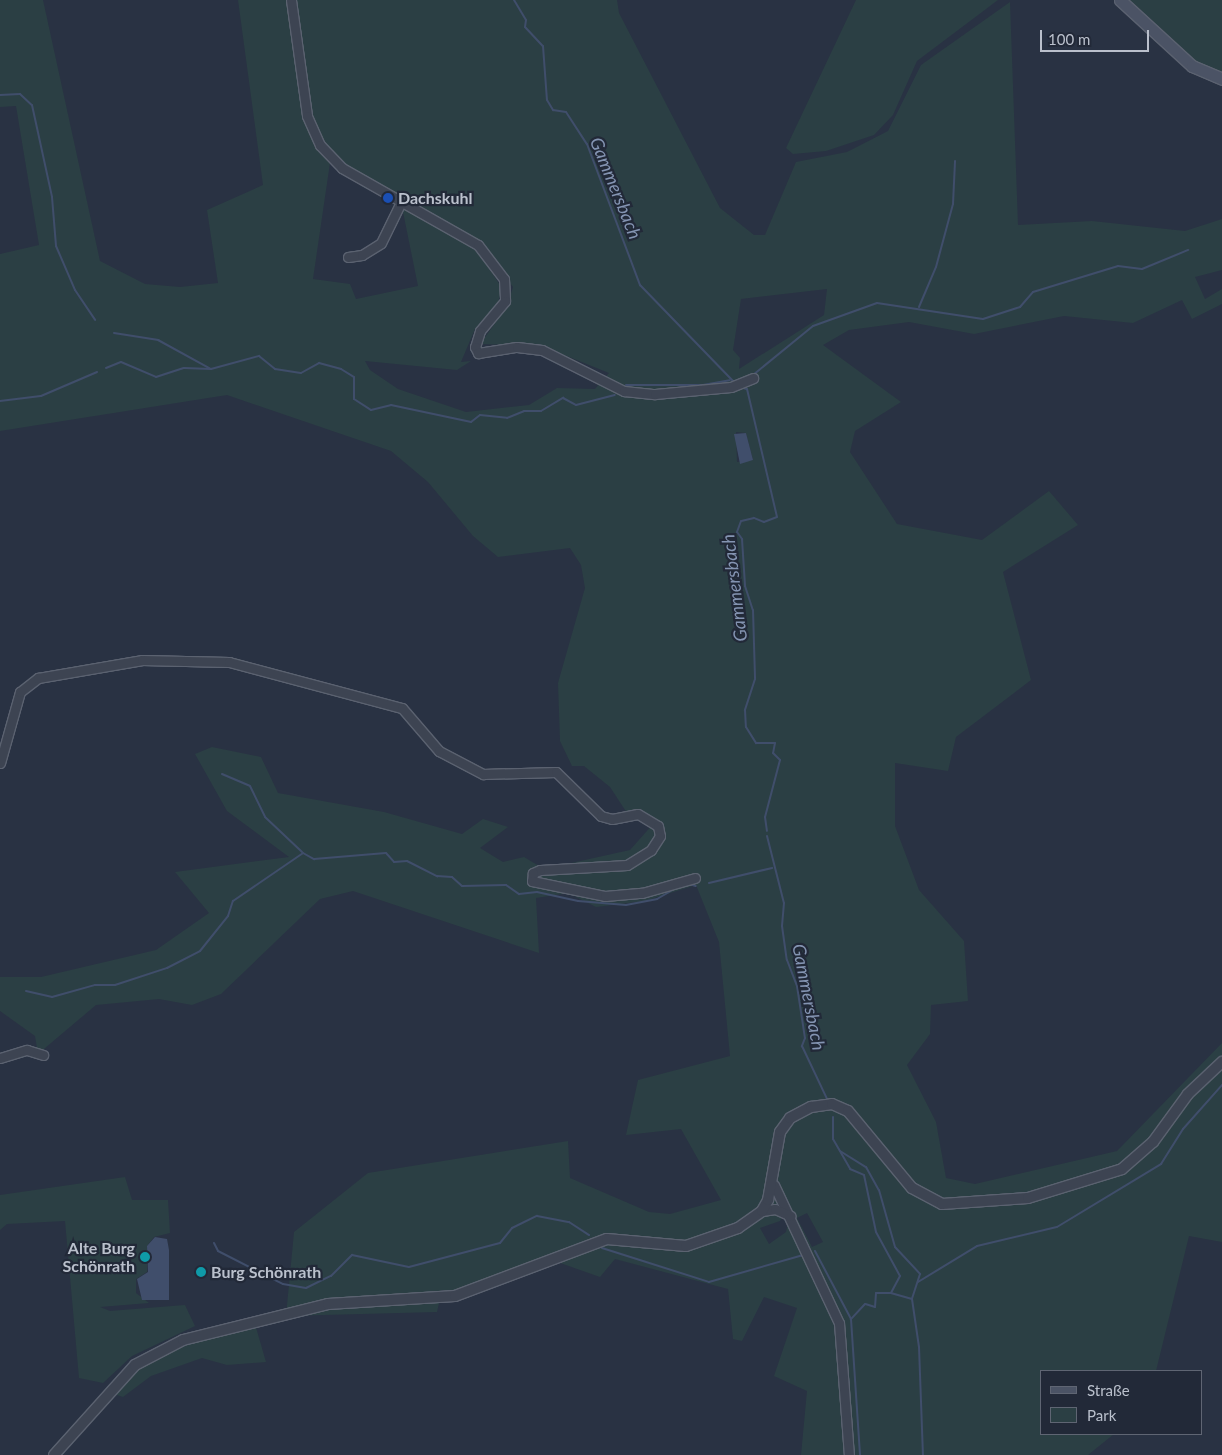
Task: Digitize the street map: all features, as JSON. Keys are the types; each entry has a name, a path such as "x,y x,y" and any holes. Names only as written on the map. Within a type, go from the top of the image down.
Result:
{"main road":[{"path":"1120,0 1192,66 1222,79"}],"street":[{"path":"291,0 307,116 320,145 342,168 478,245 504,279 504,301 480,331 475,347 478,353 517,348 542,350 624,391 655,394 731,387 753,378"},
{"path":"348,257 381,243 401,202"},
{"path":"0,763 20,692 38,678 142,660 214,660 402,708 439,751 483,774 556,772 601,816 647,817 658,826 660,836 641,859 627,865 540,870 533,873 532,881 605,896 642,893 695,878"},
{"path":"0,1058 27,1050 43,1054"},
{"path":"762,1211 774,1185 778,1137 790,1118 811,1107 832,1104 848,1111 912,1188 942,1204 1028,1198 1091,1181 1122,1169 1153,1142 1188,1094 1222,1062"},
{"path":"774,1185 791,1216 839,1323 850,1455"},
{"path":"54,1455 136,1365 183,1340 328,1304 455,1296 607,1239 686,1246 738,1228 762,1211 776,1209 791,1216"}],"green space":[{"path":"0,0 43,0 100,261 145,284 180,287 218,283 207,210 263,185 238,0 287,0 316,147 330,163 313,279 350,284 356,299 418,286 402,207 476,249 502,288 498,303 475,329 461,362 471,361 457,370 365,361 370,370 398,389 466,412 529,405 557,388 595,389 609,373 542,346 480,344 507,307 513,287 481,243 405,200 400,191 394,194 344,165 323,143 311,115 295,0 617,0 619,13 720,208 754,235 765,235 796,162 847,152 888,131 921,65 1010,2 1018,225 1092,221 1185,231 1222,219 1222,270 1195,277 1205,299 1222,289 1222,304 1192,319 1182,300 1133,323 1064,316 974,334 909,322 849,330 823,345 901,402 855,431 850,452 897,524 982,540 1049,491 1078,525 1003,572 1031,680 956,737 948,771 895,763 895,826 919,890 964,941 968,1001 931,1005 930,1034 907,1065 936,1122 946,1178 975,1184 1117,1151 1222,1043 1222,1242 1189,1236 1156,1370 1040,1370 1040,1435 1113,1435 1088,1455 801,1455 807,1391 774,1376 797,1308 764,1297 742,1341 733,1339 728,1289 615,1259 600,1277 546,1258 455,1293 442,1290 437,1312 286,1316 294,1232 368,1173 568,1141 570,1178 649,1212 670,1214 721,1200 681,1129 626,1135 638,1080 730,1056 719,942 696,885 645,901 596,907 568,893 536,898 539,953 353,891 320,899 221,994 192,1005 159,999 96,1005 38,1054 35,1036 0,1011 0,977 41,977 156,950 209,913 175,872 289,857 227,811 195,754 212,747 261,757 278,793 384,812 462,834 483,819 508,827 480,848 503,862 524,857 544,869 630,850 654,823 627,813 610,787 584,766 572,766 560,741 558,683 585,588 581,565 570,548 498,557 473,536 428,482 391,451 227,395 0,431 0,254 39,245 16,106 0,107","holes":["827,289 824,315 739,369 740,358 733,350 741,299","736,432 746,433 753,460 737,462","807,1213 823,1242 812,1247 797,1218","784,1214 789,1219 786,1232 769,1244 760,1228 780,1221"]},
{"path":"856,0 998,0 917,61 893,115 874,135 826,151 793,154 786,148"},
{"path":"1130,0 1222,0 1222,73 1204,68"},
{"path":"125,1177 132,1200 168,1200 170,1233 154,1237 147,1246 147,1272 136,1279 136,1293 149,1303 100,1307 110,1311 185,1305 195,1326 132,1356 103,1383 79,1378 65,1221 7,1224 0,1230 0,1195"},
{"path":"255,1324 266,1362 227,1365 202,1358 151,1376 123,1397 111,1393 143,1362 180,1344"}],"water":[{"path":"746,433 753,460 740,464 734,434"},
{"path":"155,1237 167,1239 169,1250 169,1300 142,1300 137,1279 148,1272 147,1246"}],"waterway":[{"name":"Gammersbach","path":"514,0 526,20 525,27 543,46 547,100 553,110 566,112 587,144 640,285 733,381"},
{"path":"0,95 20,94 32,105 52,197 56,246 75,290 95,320"},
{"path":"919,307 936,267 953,204 955,161"},
{"path":"753,375 813,326 877,303 983,319 1020,307 1033,292 1118,266 1142,269 1188,250"},
{"path":"114,333 158,340 211,369 259,356 275,369 301,373 319,363 341,369 354,377 354,399 371,410 391,405 471,422 480,415 507,418 524,411 541,411 563,398 576,405 615,395"},
{"path":"106,368 121,362 156,377 184,368 211,369"},
{"path":"0,401 41,396 97,372"},
{"path":"626,385 703,385 730,380"},
{"name":"Gammersbach","path":"739,387 747,389 777,517 764,522 754,518 741,521 737,532 742,539 745,586 753,610 755,679 745,710 746,727 756,743 775,743 773,753 780,760 765,817 767,831"},
{"path":"222,774 250,786 265,817 302,852"},
{"name":"Gammersbach","path":"767,836 784,903 782,926 787,960 797,986 805,1038 802,1046 828,1101"},
{"path":"26,991 52,997 95,985 115,985 167,968 200,951 228,916 233,901 303,853 314,859 386,853 394,862 407,861 437,876 452,877 462,886 506,885 519,894 537,892 578,901 626,905 657,899 678,887"},
{"path":"709,883 772,868"},
{"path":"689,884 696,886"},
{"path":"918,1282 977,1246 1057,1227 1161,1164 1183,1129 1222,1085"},
{"name":"Gammersbach","path":"833,1117 833,1139 850,1169 864,1175 876,1232 900,1276 891,1293 876,1293 875,1307 865,1304 851,1319 860,1455"},
{"path":"840,1151 866,1167 879,1190 895,1247 920,1274 912,1299 891,1293"},
{"path":"214,1243 218,1251 283,1284 306,1288 331,1276 352,1255 409,1267 500,1243 512,1228 537,1216 569,1222 589,1235"},
{"path":"602,1248 709,1282 803,1255"},
{"path":"815,1251 851,1319"},
{"path":"912,1299 919,1347 923,1455"}],"place":[{"name":"Dachskuhl","path":"388,198"},
{"name":"Alte Burg Schönrath","path":"145,1257"},
{"name":"Burg Schönrath","path":"201,1272"}]}
